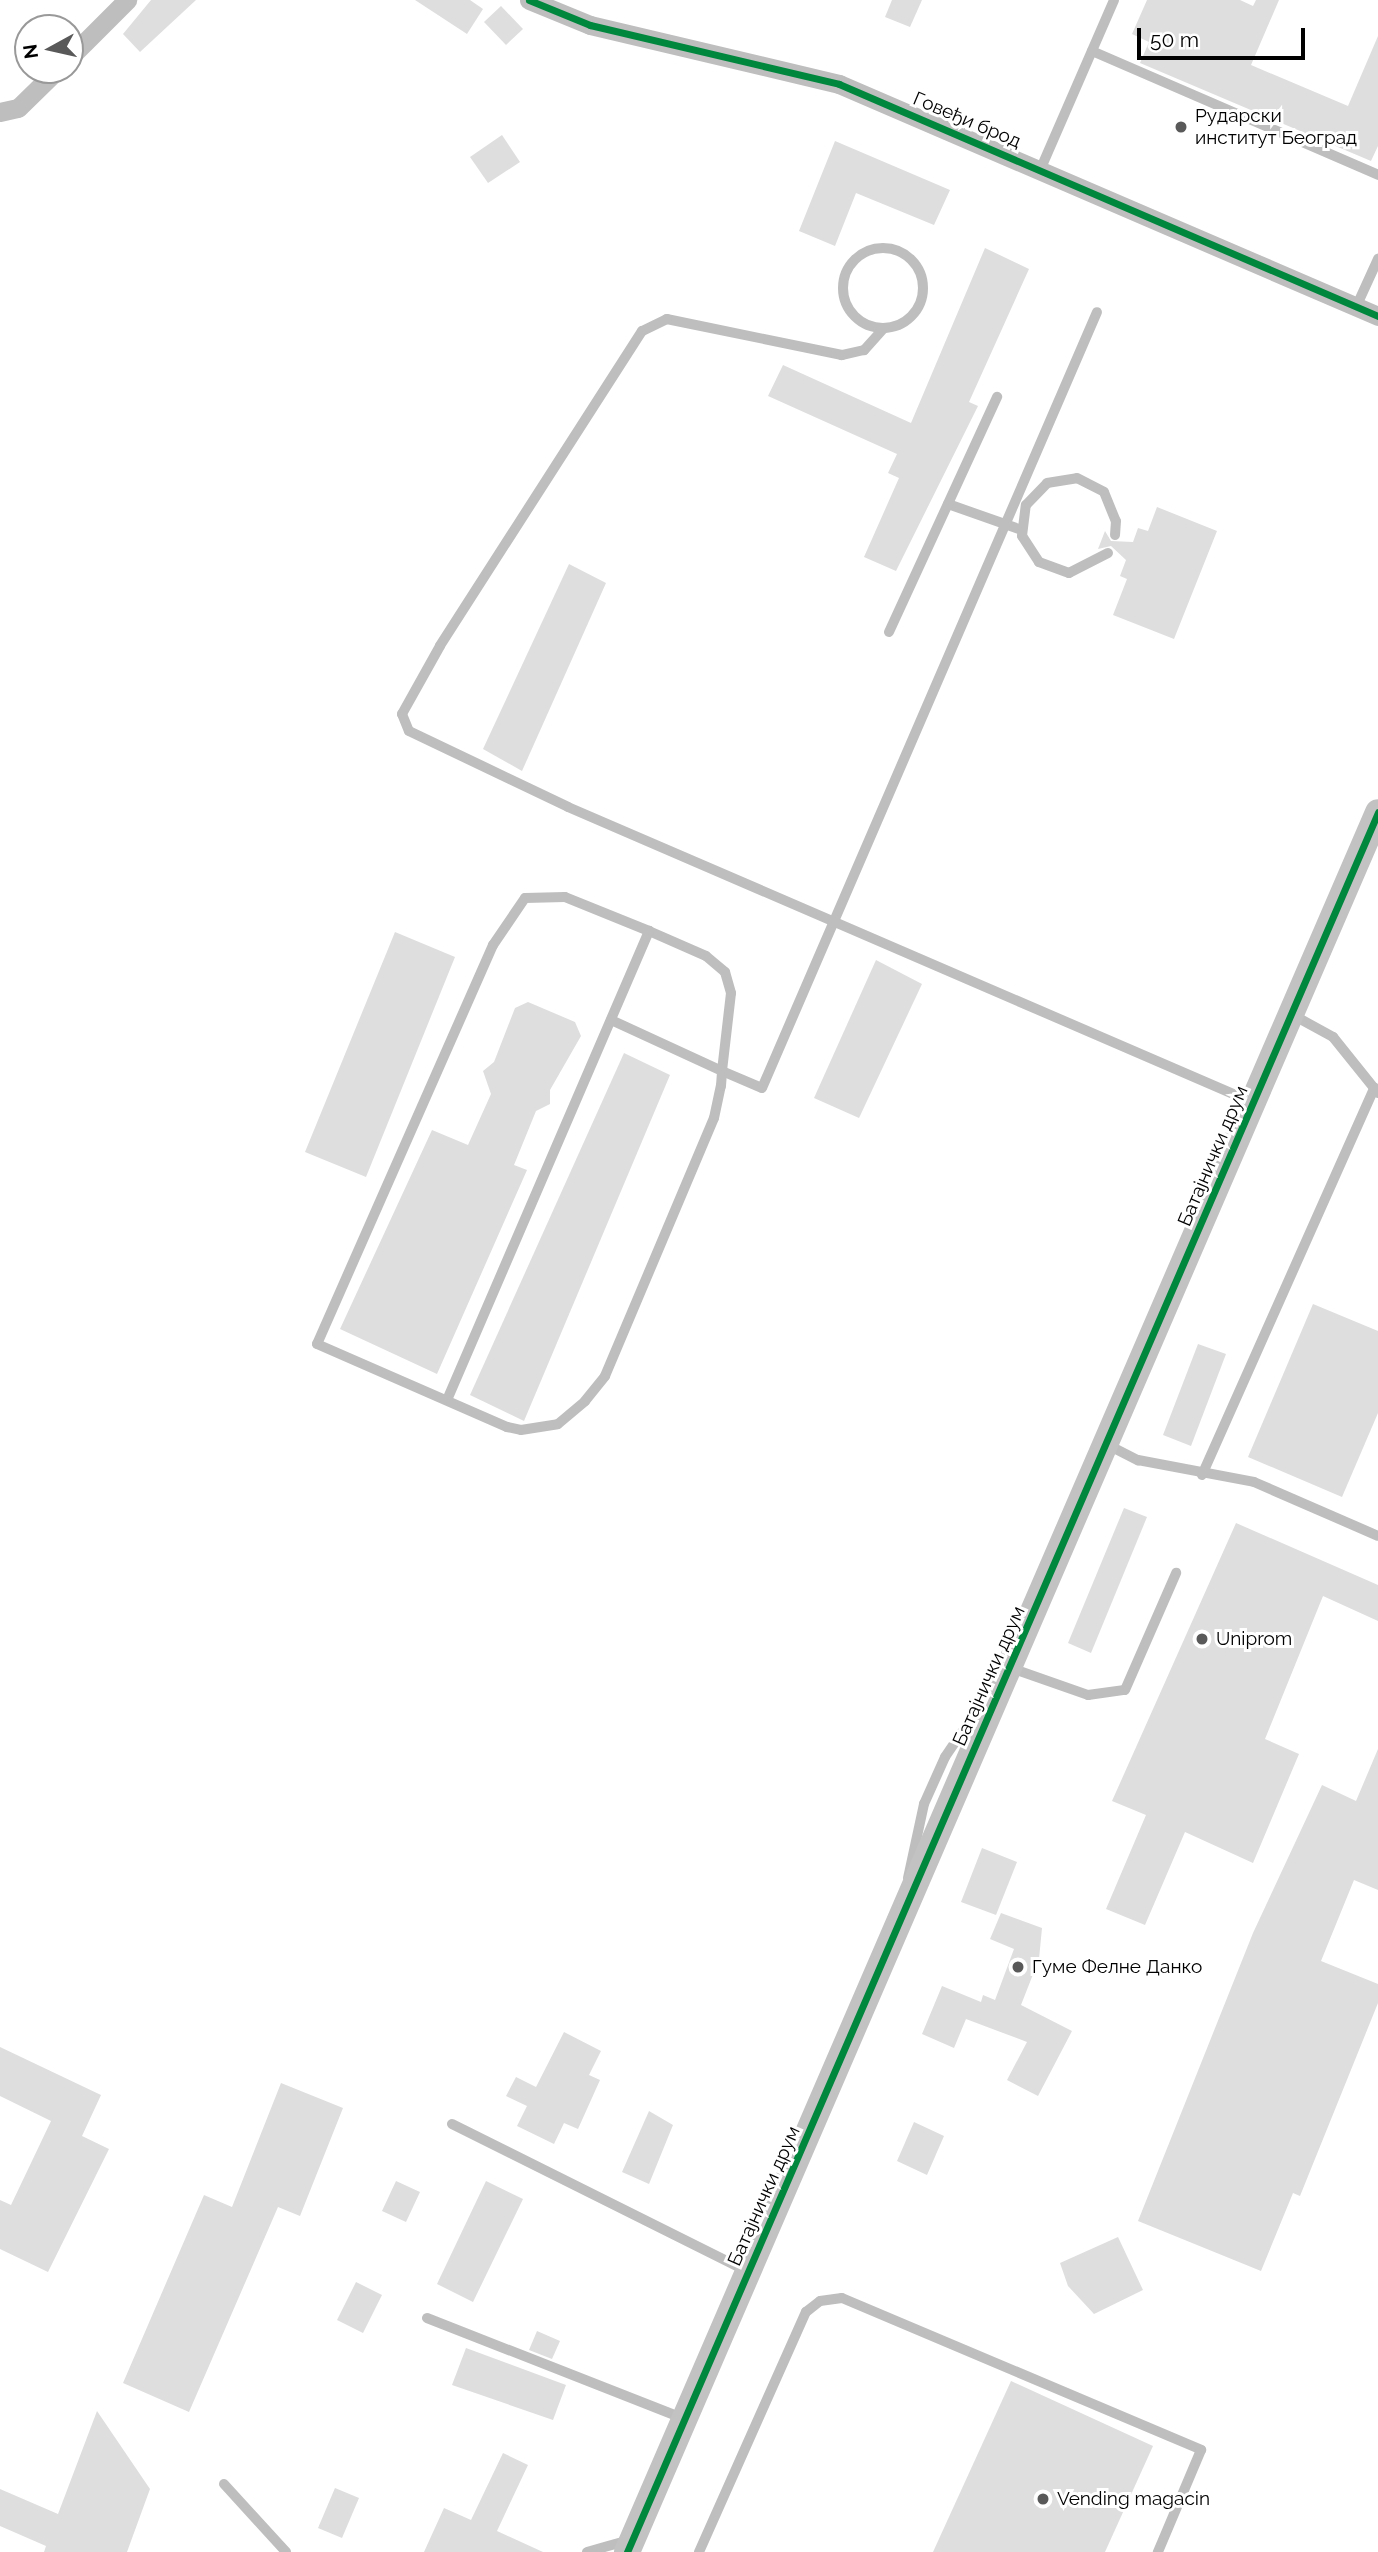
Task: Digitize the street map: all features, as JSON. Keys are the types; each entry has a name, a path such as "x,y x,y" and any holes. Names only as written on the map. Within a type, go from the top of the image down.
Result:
{"main road":[{"name":"Батајнички друм","path":"630,2546 906,1904 1108,1444 1378,812"}],"street":[{"path":"84,43 127,0"},
{"name":"Говеђи брод","path":"529,0 590,25 839,84 1357,304 1378,316"},
{"path":"0,112 18,108 43,84"}],"lane":[{"path":"1041,168 1114,0"},
{"path":"1092,51 1378,175"},
{"path":"884,328 860,321 843,289 859,256 884,248 909,258 922,295 909,318 884,328 864,350 842,355 667,319 642,331 402,714 409,731 531,789 1253,1102"},
{"path":"1357,304 1378,259"},
{"path":"611,1020 762,1088 1007,530 1097,312"},
{"path":"889,632 997,397"},
{"path":"1108,553 1084,570 1053,570 1029,550 1022,530 1034,492 1047,482 1077,478 1104,492 1116,521 1115,535"},
{"path":"948,504 1007,530 1022,530"},
{"path":"550,893 649,931 706,956 726,972 731,993 722,1070 714,1118 604,1376 586,1401 558,1424 533,1431 447,1400 317,1344 509,915 525,898 550,893"},
{"path":"447,1400 649,931"},
{"path":"1202,1475 1376,1091 1333,1037 1291,1014"},
{"path":"1108,1444 1138,1460 1202,1475 1254,1482 1378,1536"},
{"path":"1009,1671 1088,1695 1125,1690 1176,1573"},
{"path":"452,2124 748,2271"},
{"path":"699,2552 806,2312 834,2298 1202,2450 1157,2552"},
{"path":"427,2318 686,2420"},
{"path":"225,2484 286,2552"},
{"path":"587,2552 630,2546"}],"building":[{"path":"151,0 196,0 140,52 123,34"},
{"path":"415,0 470,0 483,9 467,34"},
{"path":"892,0 922,0 910,27 885,17"},
{"path":"1147,0 1240,0 1253,6 1256,0 1279,0 1251,65 1348,106 1378,36 1378,146 1371,161 1140,63 1149,42 1132,34"},
{"path":"501,6 523,29 506,45 484,22"},
{"path":"502,135 520,162 488,183 470,157"},
{"path":"835,141 950,190 934,225 856,193 835,246 799,231"},
{"path":"985,248 1029,269 969,402 978,406 896,571 864,557 899,478 888,473 897,454 768,396 783,365 911,423"},
{"path":"1157,507 1217,531 1174,639 1113,615 1127,579 1120,576 1126,560 1111,546 1098,549 1105,531 1111,541 1133,542 1138,528 1148,531"},
{"path":"569,564 606,583 522,771 483,749"},
{"path":"395,932 455,957 366,1177 305,1152"},
{"path":"876,960 922,984 859,1118 814,1098"},
{"path":"528,1002 575,1022 581,1036 550,1090 550,1104 536,1111 514,1165 527,1170 437,1374 340,1329 432,1130 468,1145 491,1094 483,1071 494,1062 515,1008"},
{"path":"624,1053 670,1075 524,1421 470,1395"},
{"path":"1313,1304 1378,1331 1378,1413 1342,1497 1248,1457"},
{"path":"1198,1344 1226,1354 1191,1446 1163,1435"},
{"path":"1124,1508 1147,1517 1091,1653 1068,1643"},
{"path":"1236,1523 1378,1585 1378,1621 1323,1596 1265,1739 1299,1754 1253,1863 1185,1832 1145,1925 1106,1909 1146,1815 1112,1801"},
{"path":"1378,1749 1378,1890 1354,1880 1321,1961 1378,1984 1378,2003 1300,2196 1293,2193 1261,2271 1138,2221 1253,1933 1322,1785 1356,1801"},
{"path":"982,1848 1017,1862 996,1915 961,1902"},
{"path":"1001,1913 1042,1928 1039,1959 1021,2005 1072,2031 1038,2096 1007,2080 1027,2042 966,2019 954,2048 922,2034 942,1986 981,2002 983,1995 995,2000 1014,1949 990,1939"},
{"path":"564,2032 601,2051 589,2075 600,2080 578,2129 564,2123 554,2144 517,2126 527,2106 506,2096 516,2077 536,2087"},
{"path":"0,2047 101,2095 82,2136 109,2149 48,2272 0,2249 0,2200 11,2205 51,2121 0,2096"},
{"path":"281,2083 343,2108 300,2216 278,2207 189,2412 123,2383 204,2195 232,2207"},
{"path":"649,2111 673,2125 649,2184 622,2172"},
{"path":"914,2122 944,2136 927,2175 897,2161"},
{"path":"396,2181 420,2192 406,2222 382,2211"},
{"path":"486,2181 523,2199 473,2302 437,2284"},
{"path":"1118,2237 1143,2290 1094,2314 1068,2286 1060,2263"},
{"path":"356,2282 382,2295 363,2333 337,2320"},
{"path":"537,2331 560,2341 552,2359 529,2350"},
{"path":"466,2348 566,2385 553,2420 452,2385"},
{"name":"Vending magacin","path":"1011,2381 1153,2446 1105,2552 933,2552"},
{"path":"97,2411 150,2489 127,2552 44,2552 46,2546 0,2526 0,2489 58,2514"},
{"path":"503,2453 528,2465 497,2531 543,2552 424,2552 444,2508 471,2520"},
{"path":"335,2488 359,2498 342,2538 318,2528"}],"cycle path":[{"path":"529,0 590,25 839,84 1378,316"},
{"path":"627,2552 1378,812"}],"place":[{"name":"Рударски институт Београд","path":"1181,127"},
{"name":"Uniprom","path":"1202,1639"},
{"name":"Гуме Фелне Данко","path":"1018,1967"},
{"name":"Vending magacin","path":"1043,2499"}]}
